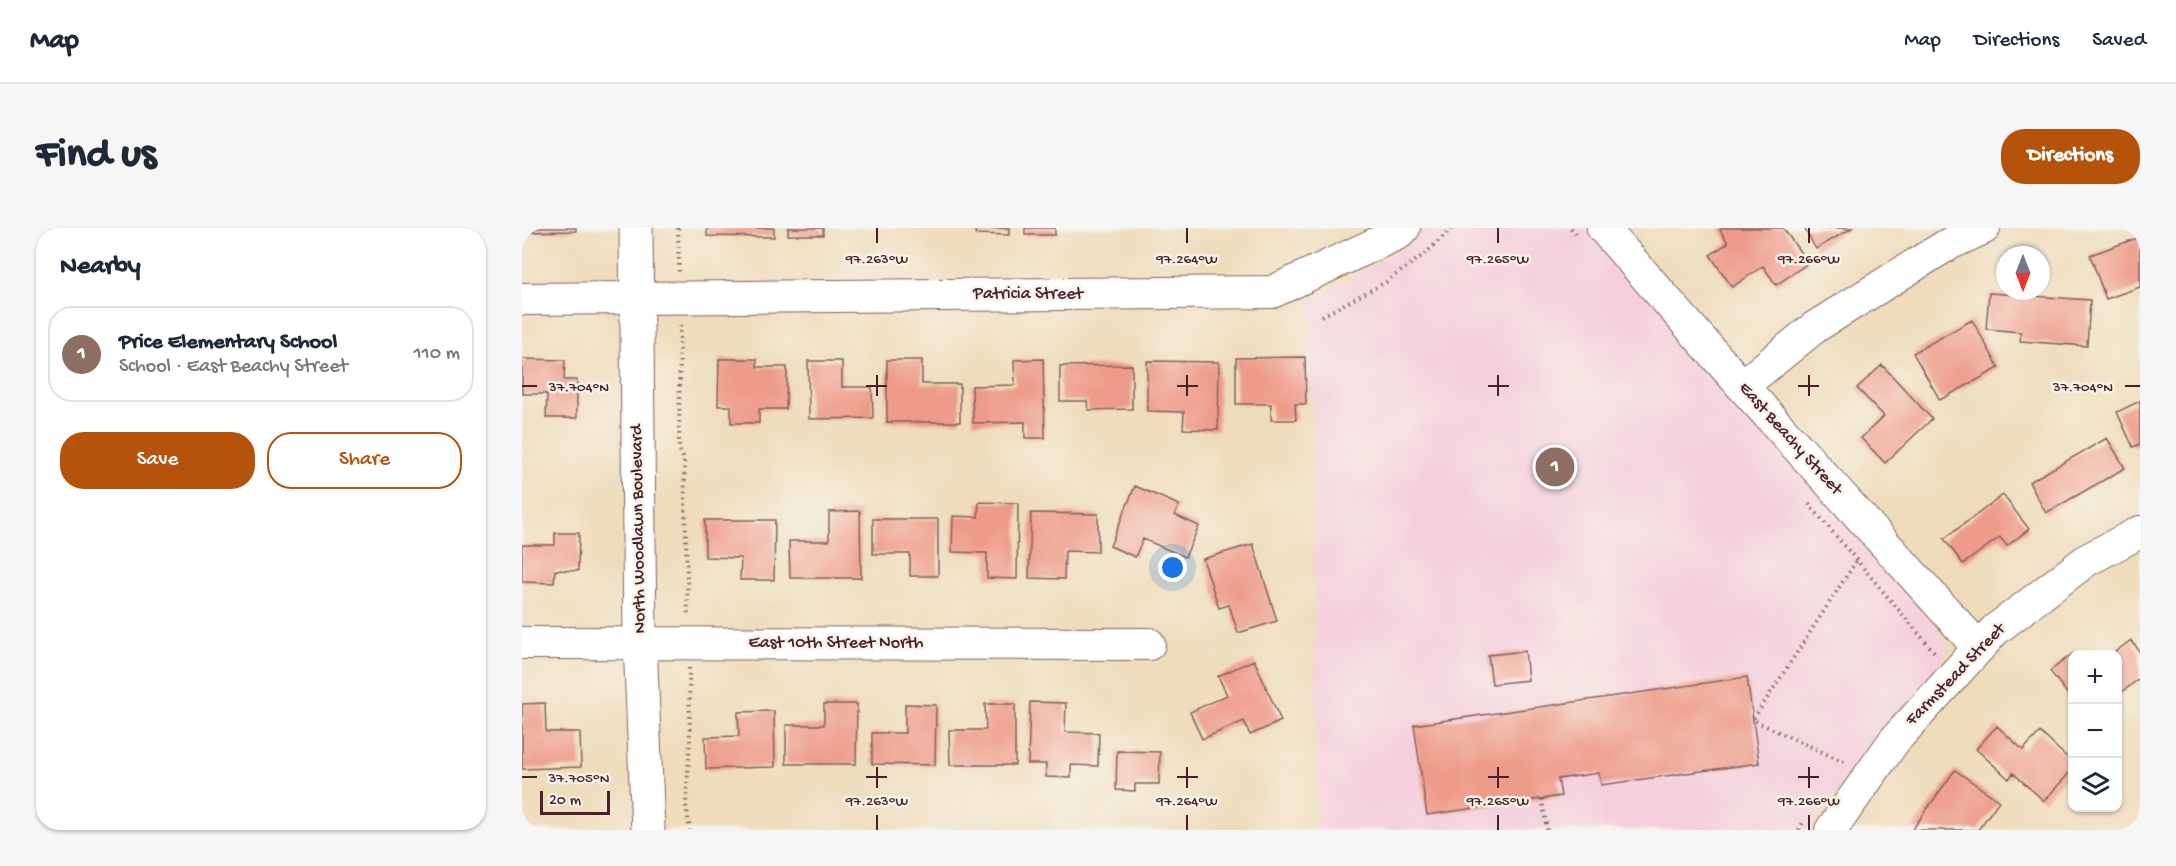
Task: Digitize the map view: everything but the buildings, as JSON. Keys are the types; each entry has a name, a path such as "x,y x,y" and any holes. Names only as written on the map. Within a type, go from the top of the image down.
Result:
{"main road":[{"name":"North Woodlawn Boulevard","path":"636,228 640,642 648,830"}],"street":[{"name":"Patricia Street","path":"522,299 1272,292 1399,233 1404,228"},
{"path":"1742,386 1815,327 1947,245 1984,228"},
{"name":"East Beachy Street","path":"1591,232 1742,386 1979,648"},
{"name":"Farmstead Street","path":"1820,822 1995,630 2087,560 2140,532"},
{"name":"East 10th Street North","path":"522,643 1149,644"}],"path":[{"path":"678,228 679,449 684,459 690,741 686,805 690,830"},
{"path":"1322,316 1386,282 1426,253 1452,228"},
{"path":"1571,228 1591,232"},
{"path":"1805,500 1937,655 1929,663"},
{"path":"1844,762 1753,720 1857,560"},
{"path":"1838,770 1850,753"},
{"path":"1542,799 1547,830"},
{"path":"1799,830 1820,822"}],"shaded area":[{"path":"1426,228 1592,228 1942,634 1948,651 1938,666 1820,812 1810,830 1318,830 1310,301 1398,251"}],"place":[{"name":"Price Elementary School","path":"1555,467"}]}
